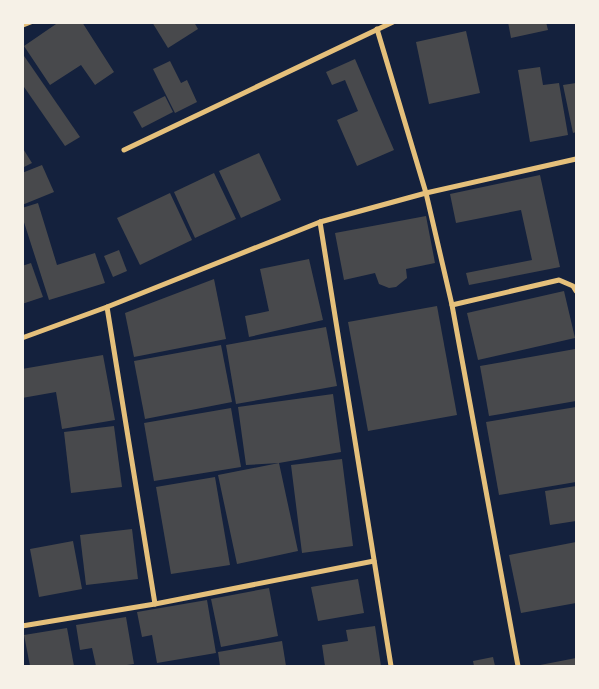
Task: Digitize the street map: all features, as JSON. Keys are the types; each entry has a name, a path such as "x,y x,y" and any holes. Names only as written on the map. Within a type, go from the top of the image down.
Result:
{"street":[{"path":"124,150 393,22"},
{"path":"377,30 426,193 452,305 518,666"},
{"path":"22,338 108,307 320,222 426,193 576,159"},
{"path":"320,222 391,666"},
{"path":"452,305 559,280 573,286 576,291"},
{"path":"108,307 155,604"},
{"path":"22,626 155,604 374,561"}],"lane":[{"path":"22,26 32,22"}],"building":[{"path":"59,22 82,22 114,72 95,85 81,65 50,85 24,46"},
{"path":"152,22 194,22 198,29 168,48"},
{"path":"508,22 546,22 548,30 511,38"},
{"path":"466,31 480,93 429,104 416,42"},
{"path":"22,53 80,137 65,146 22,84"},
{"path":"355,59 394,150 357,166 337,120 358,111 345,80 332,85 326,72"},
{"path":"170,61 181,83 187,80 197,102 175,113 153,69"},
{"path":"540,67 543,85 559,83 568,135 530,142 518,70"},
{"path":"576,83 576,132 573,133 563,85"},
{"path":"165,96 173,112 142,128 133,112"},
{"path":"22,147 32,163 22,168"},
{"path":"259,153 281,200 241,218 219,171"},
{"path":"42,165 54,192 22,205 22,173"},
{"path":"214,173 236,219 195,238 174,192"},
{"path":"540,175 560,267 469,285 466,273 532,260 521,210 456,223 450,194"},
{"path":"170,193 192,240 140,265 117,218"},
{"path":"38,203 57,265 95,253 105,283 49,300 22,216 22,208"},
{"path":"426,216 435,263 406,269 407,278 396,287 389,288 379,284 375,273 344,280 335,233"},
{"path":"119,250 127,271 113,277 104,256"},
{"path":"309,259 323,320 249,337 245,316 269,311 260,269"},
{"path":"31,263 43,297 22,304 22,266"},
{"path":"214,279 226,339 134,357 125,313"},
{"path":"564,291 575,338 478,360 467,313"},
{"path":"437,306 457,415 368,431 348,322"},
{"path":"326,327 337,386 236,404 226,345"},
{"path":"221,345 232,402 145,419 134,361"},
{"path":"575,349 576,401 489,416 480,366"},
{"path":"103,355 115,420 62,429 56,392 22,398 22,369"},
{"path":"333,394 341,452 279,463 246,465 238,407"},
{"path":"576,407 576,482 499,495 486,422"},
{"path":"231,408 241,467 154,481 144,423"},
{"path":"114,426 122,487 71,493 64,432"},
{"path":"342,459 353,546 302,553 291,465"},
{"path":"279,463 298,551 237,564 218,475"},
{"path":"215,477 230,565 171,574 156,487"},
{"path":"576,486 576,521 550,525 545,491"},
{"path":"132,529 138,579 86,585 80,535"},
{"path":"73,541 82,589 39,597 30,549"},
{"path":"576,542 576,603 521,613 509,555"},
{"path":"358,579 364,613 318,621 311,587"},
{"path":"269,588 278,636 221,647 211,599"},
{"path":"207,600 216,653 157,663 152,635 142,637 137,612"},
{"path":"126,617 134,664 96,666 92,648 80,650 76,625"},
{"path":"375,626 381,666 325,666 322,645 348,641 346,630"},
{"path":"67,628 74,666 30,666 24,635"},
{"path":"282,641 286,666 220,666 218,652"},
{"path":"493,657 495,666 474,666 473,661"},
{"path":"576,658 576,666 535,666"}]}
